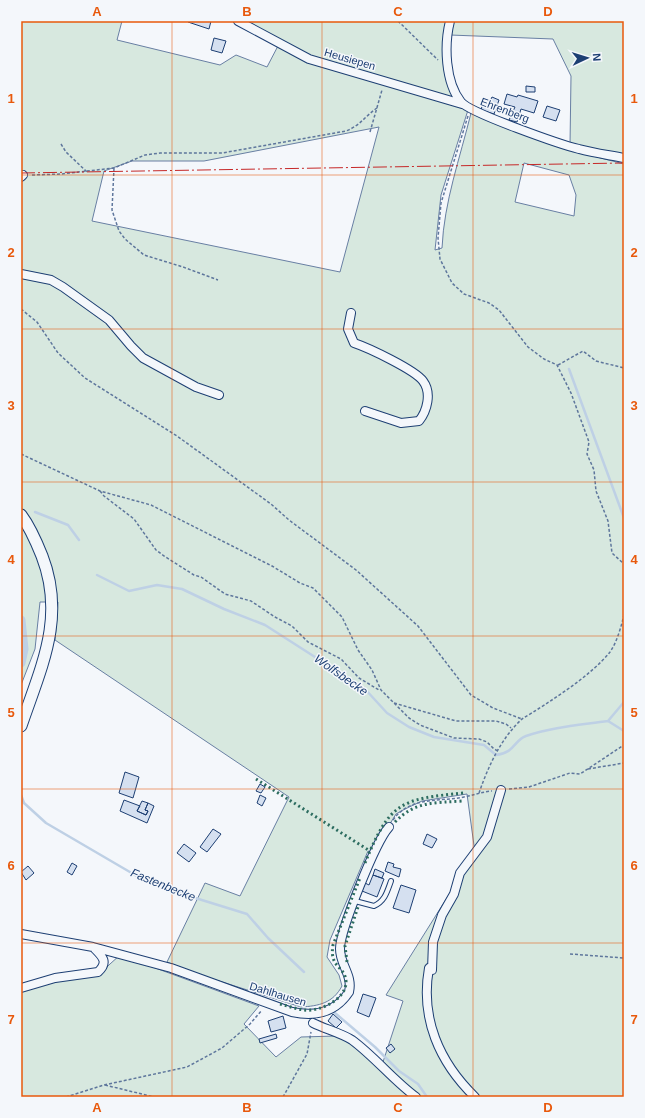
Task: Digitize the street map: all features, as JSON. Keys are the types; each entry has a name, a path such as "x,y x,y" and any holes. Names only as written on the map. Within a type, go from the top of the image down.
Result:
{"main road":[{"path":"21,515 36,541 46,567 51,588 53,608 52,630 47,650 22,722"}],"street":[{"name":"Heusiepen","path":"238,21 309,59 385,80 462,104"},
{"name":"Ehrenberg","path":"450,21 447,68 452,88 462,104 470,109 566,145 624,158"},
{"path":"21,274 51,280 63,287 109,320 143,358 196,387 219,395"},
{"path":"351,313 348,328 354,343 369,348 418,375 425,382 427,391 425,414 419,421 401,423 365,411"},
{"path":"475,1097 461,1084 447,1062 428,1018 426,998 427,976 429,968 432,968 433,942 442,915 454,894 460,873 487,837 501,790"},
{"name":"Dahlhausen","path":"21,934 93,947 171,968 292,1012 313,1014 328,1011 344,1000 349,992 351,985 350,977 341,958 340,947 343,934 368,866 389,827"},
{"path":"21,988 55,978 98,972 104,967 105,963 103,958 93,947"},
{"path":"312,1023 350,1039 381,1064 401,1086 416,1097"}],"lane":[{"path":"355,901 374,906 380,904 391,881"}],"path":[{"path":"398,21 447,68"},
{"path":"370,132 385,80"},
{"path":"22,176 87,172 114,168 145,156 160,153 222,153 346,131 360,124 377,108"},
{"path":"470,109 441,204 438,238 440,259 452,283 464,294 489,303 499,310 528,347 544,359 557,365 571,393 589,442 587,454 594,470 596,491 608,521 612,553 624,564"},
{"path":"61,144 66,152 87,172"},
{"path":"114,168 112,210 119,231 125,239 144,255 218,280"},
{"path":"21,309 37,322 58,353 85,378 177,436 271,504 289,520 356,570 418,626 471,695 493,708 522,719"},
{"path":"557,365 583,351 596,361 624,368"},
{"path":"21,454 100,491 151,505 313,588 342,617 358,650 372,670 381,690 392,703 409,718 420,725 454,738 479,739 487,742 498,752"},
{"path":"100,491 104,496 134,519 156,550 168,560 194,575 201,577 225,594 251,601 292,626 308,642 341,659 359,678 381,690"},
{"path":"479,793 484,776 512,728 522,719 600,663 611,651 622,626 624,615"},
{"path":"392,703 456,721 496,721 506,724 512,728"},
{"path":"389,827 396,814 422,801 464,797 479,793 529,787 570,773 580,774 624,745"},
{"path":"586,770 624,763"},
{"path":"570,954 624,958"},
{"path":"66,1097 104,1085 187,1067 222,1048 250,1024 267,1004"},
{"path":"283,1097 307,1054 312,1023"},
{"path":"104,1085 154,1097"}],"shaded area":[{"path":"21,21 122,21 117,40 220,65 236,55 267,67 279,44 235,21 448,21 448,73 468,110 441,195 435,250 442,248 443,231 449,197 471,113 570,150 624,164 624,1097 21,1097 21,989 100,973 120,955 259,1006 244,1024 276,1057 301,1037 336,1036 366,1052 382,1065 403,1001 386,995 475,853 467,794 422,801 396,814 372,853 368,851 330,940 327,957 339,975 342,986 330,1000 314,1006 301,1007 200,975 167,962 205,883 240,896 289,797 55,640 58,602 40,602 35,649 21,685","holes":["379,127 340,272 92,221 104,171 132,161 204,161","524,163 569,175 576,195 574,216 515,202"]},
{"path":"454,21 624,21 624,155 570,145 571,76 553,39 450,35"}],"building":[{"path":"188,21 211,21 209,29"},
{"path":"214,38 226,41 222,53 211,50"},
{"path":"526,86 535,87 535,92 526,92"},
{"path":"507,94 517,97 518,95 538,101 534,113 521,109 517,122 509,120 515,107 504,104"},
{"path":"492,97 499,100 494,114 481,110 484,99 490,101"},
{"path":"547,106 560,110 556,121 543,117"},
{"path":"125,772 139,777 133,798 119,793"},
{"path":"260,784 265,787 261,793 256,791"},
{"path":"260,795 266,798 262,806 257,803"},
{"path":"124,800 140,806 137,811 146,815 148,811 145,810 148,803 154,806 147,823 120,811"},
{"path":"142,801 148,803 145,810 148,811 146,815 137,811"},
{"path":"213,829 221,834 207,852 200,847"},
{"path":"427,834 437,839 432,848 423,844"},
{"path":"184,844 196,853 189,862 177,853"},
{"path":"388,862 394,864 393,867 401,869 399,877 385,871"},
{"path":"72,863 77,866 72,875 67,872"},
{"path":"28,866 34,873 26,880 21,872"},
{"path":"375,869 384,873 382,878 373,875"},
{"path":"373,875 384,879 377,897 362,891 365,883 369,885"},
{"path":"401,885 416,890 409,913 393,908"},
{"path":"363,994 376,998 369,1017 357,1012"},
{"path":"333,1014 342,1022 336,1028 328,1021"},
{"path":"283,1016 286,1028 271,1032 268,1021"},
{"path":"276,1034 277,1038 260,1043 259,1039"},
{"path":"391,1044 395,1049 390,1053 386,1048"}],"waterway":[{"path":"569,369 624,518"},
{"path":"35,512 68,525 79,540"},
{"name":"Wolfsbecke","path":"97,575 129,591 157,585 182,589 224,609 265,625 365,689 387,713 409,727 434,737 484,745 496,755 507,752 519,740 526,736 556,728 608,721 624,731"},
{"path":"21,620 24,649 21,663"},
{"path":"608,721 624,702"},
{"name":"Fastenbecke","path":"21,795 24,803 46,823 135,875 176,892 247,914 268,938 304,972"},
{"name":"Fastenbecke","path":"335,1013 375,1047 399,1071 418,1084 427,1097"}],"hedge":[{"path":"256,779 370,851"},
{"path":"365,863 382,827 390,816 400,807 425,798 464,793"},
{"path":"395,822 410,810 426,804 462,801"},
{"path":"280,1004 301,1010 317,1009 331,1003 342,993 346,981 343,972 335,963 333,958 333,945 360,878"},
{"path":"347,962 345,946 358,907"}],"power":[{"path":"21,173 624,163"}]}
